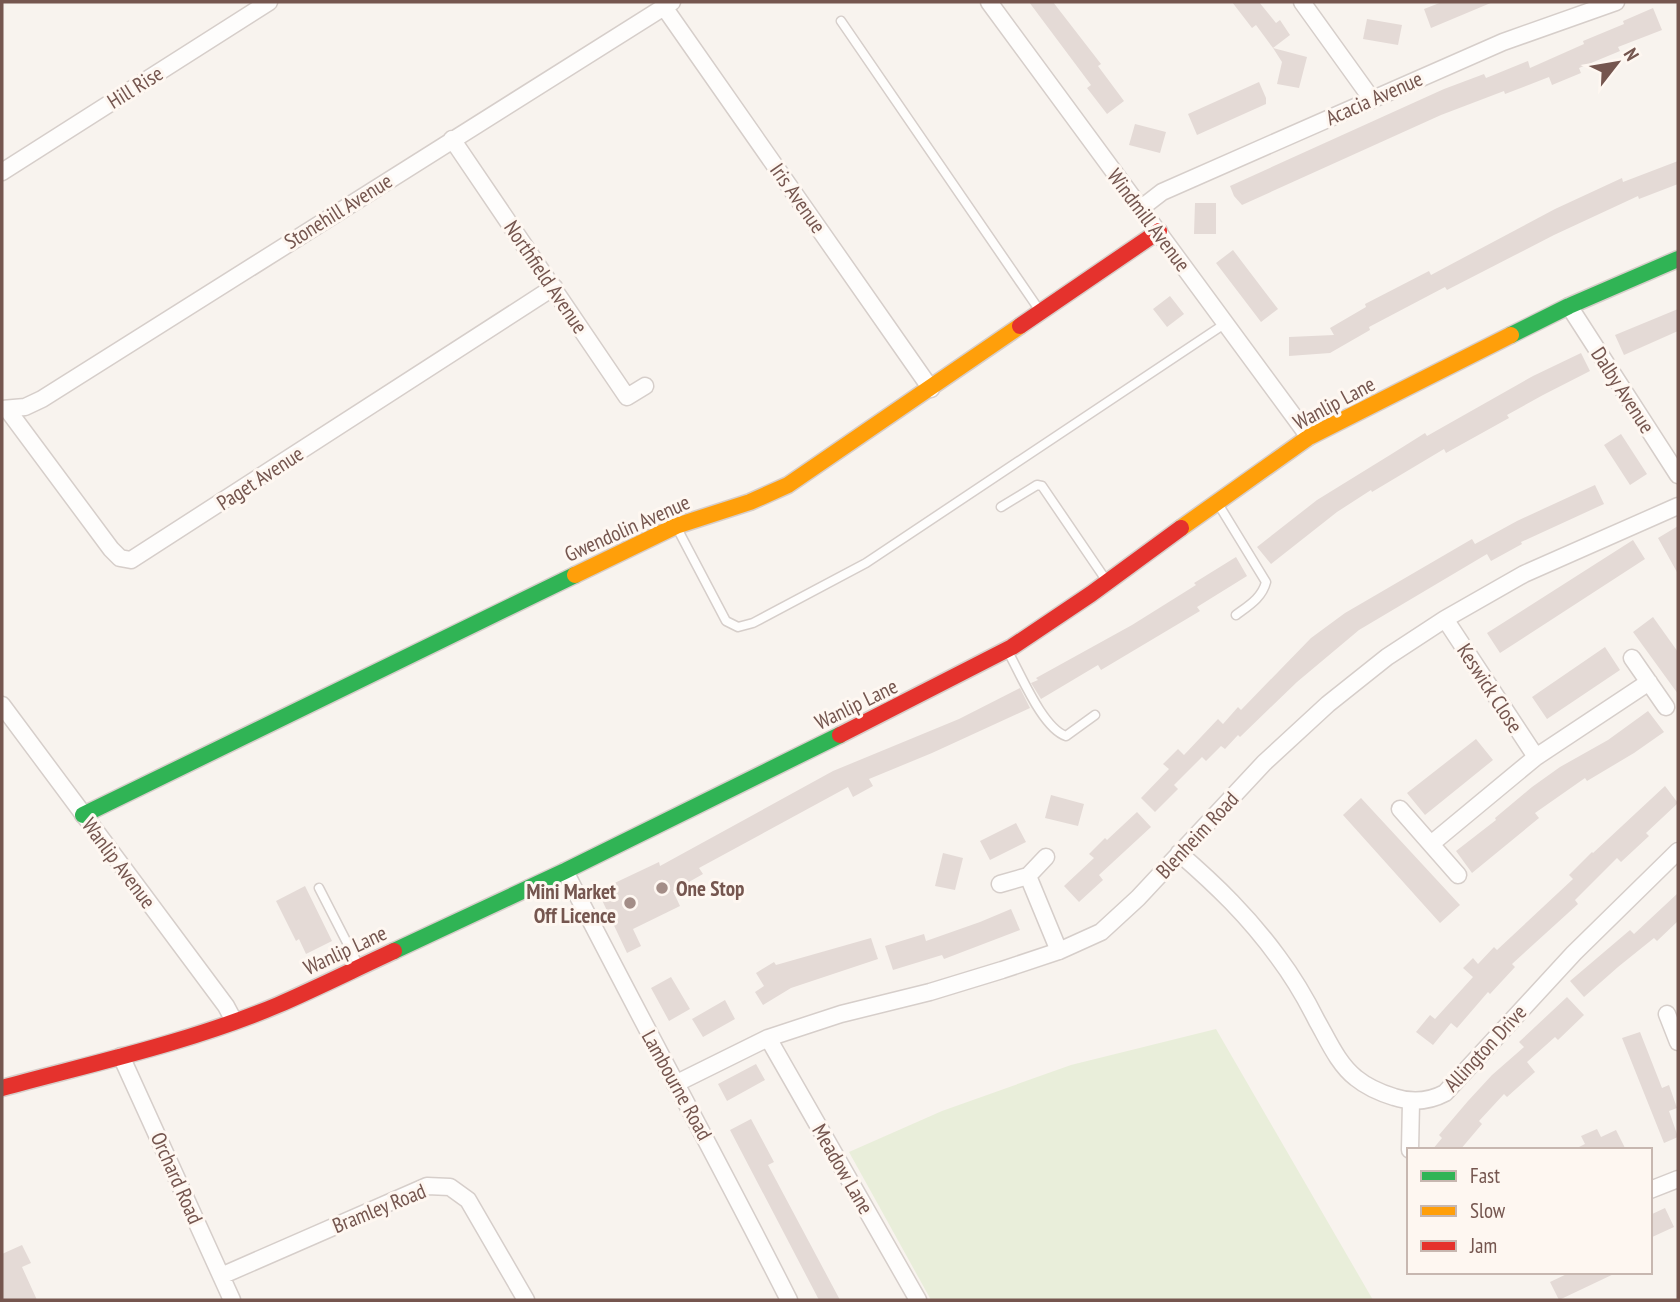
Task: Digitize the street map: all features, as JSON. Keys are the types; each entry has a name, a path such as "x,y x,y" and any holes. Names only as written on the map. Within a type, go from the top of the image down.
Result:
{"street":[{"name":"Hill Rise","path":"2,172 269,2"},
{"name":"Windmill Avenue","path":"989,2 1309,438"},
{"path":"1302,2 1371,99"},
{"name":"Acacia Avenue","path":"1140,208 1162,192 1371,99 1503,42 1616,2"},
{"name":"Stonehill Avenue","path":"4,409 25,407 41,399 668,4"},
{"name":"Iris Avenue","path":"668,4 931,389"},
{"name":"Northfield Avenue","path":"452,139 627,397 645,386"},
{"name":"Gwendolin Avenue","path":"83,815 676,526 750,502 788,485 1159,232"},
{"name":"Wanlip Lane","path":"2,1088 121,1056 277,1005 565,871 939,687 1007,650 1108,582 1309,438 1569,306 1678,259"},
{"name":"Paget Avenue","path":"4,409 111,549 120,558 131,560 554,287"},
{"name":"Dalby Avenue","path":"1569,306 1678,475"},
{"name":"Blenheim Road","path":"675,1084 768,1038 841,1014 930,992 1059,951 1101,932 1138,898 1264,763 1328,704 1387,657 1445,619 1524,574 1678,506"},
{"name":"Keswick Close","path":"1445,619 1536,757"},
{"path":"1632,658 1666,707"},
{"path":"1431,844 1536,757 1649,682"},
{"name":"Wanlip Avenue","path":"2,705 226,1006 234,1021"},
{"path":"1400,809 1458,875"},
{"name":"Allington Drive","path":"1410,1102 1435,1099 1445,1093 1574,953 1678,851"},
{"path":"1179,853 1226,893 1256,929 1309,1005 1337,1056 1355,1077 1382,1093 1410,1102 1410,1148"},
{"path":"1000,884 1028,876 1046,857"},
{"name":"Lambourne Road","path":"565,871 789,1300"},
{"path":"1028,876 1059,951"},
{"path":"1667,1014 1677,1038"},
{"name":"Meadow Lane","path":"768,1038 918,1300"},
{"name":"Orchard Road","path":"121,1056 232,1300"},
{"path":"1652,1189 1678,1179"},
{"name":"Bramley Road","path":"221,1276 427,1186 450,1187 468,1200 526,1300"}],"lane":[{"path":"841,21 1041,314"},
{"path":"676,526 726,621 738,627 753,623 866,563 1226,323"},
{"path":"1001,507 1037,485 1042,486 1108,582"},
{"path":"1217,502 1266,582 1259,597 1236,615"},
{"path":"1007,650 1043,715 1057,733 1066,736 1096,715"},
{"path":"319,887 359,967"}],"green space":[{"path":"1216,1029 1373,1300 931,1300 849,1152 942,1111 1071,1065"}],"building":[{"path":"1029,2 1053,2 1101,64 1098,66 1124,101 1107,114 1087,88 1091,85"},
{"path":"1232,2 1259,2 1276,23 1280,20 1290,35 1273,48 1256,25 1252,28"},
{"path":"1442,2 1493,2 1431,28 1424,9"},
{"path":"1653,8 1662,30 1618,47 1620,51 1579,68 1581,73 1552,85 1549,77 1441,115 1242,205 1234,196 1230,186 1444,89 1484,74 1486,78 1528,61 1530,68 1584,44 1583,41 1624,24 1623,21"},
{"path":"1367,19 1402,25 1398,45 1363,39"},
{"path":"1273,48 1307,57 1299,88 1277,84 1282,62"},
{"path":"1259,82 1266,104 1197,135 1188,114"},
{"path":"1135,124 1166,132 1160,153 1129,145"},
{"path":"1678,161 1678,184 1639,199 1638,196 1447,290 1445,287 1369,327 1370,330 1330,353 1289,356 1289,337 1334,335 1330,328 1366,307 1365,304 1429,271 1431,275 1555,209 1622,178 1623,182"},
{"path":"1195,203 1216,203 1216,234 1194,234"},
{"path":"1233,250 1278,309 1261,322 1216,263"},
{"path":"1170,296 1184,314 1167,327 1153,309"},
{"path":"1678,309 1678,331 1624,355 1615,335"},
{"path":"1581,353 1590,371 1507,415 1509,418 1446,453 1444,449 1372,492 1371,490 1337,512 1271,564 1257,547 1317,500 1425,433 1427,436 1533,376"},
{"path":"1621,434 1647,474 1630,485 1604,445"},
{"path":"1595,485 1604,504 1521,542 1522,544 1491,561 1487,554 1359,630 1297,682 1240,737 1238,735 1225,749 1221,746 1206,761 1202,757 1174,785 1178,789 1155,812 1141,798 1169,769 1163,764 1178,749 1184,755 1218,719 1223,724 1238,707 1241,710 1311,638 1345,613 1472,539 1475,544 1517,521"},
{"path":"1678,526 1678,574 1658,538"},
{"path":"1633,540 1645,559 1500,653 1487,633"},
{"path":"1236,557 1247,576 1197,607 1200,611 1101,670 1098,665 1041,699 1031,683 1038,680 1036,678 1132,625"},
{"path":"1653,617 1678,652 1678,694 1633,632"},
{"path":"1605,647 1620,670 1547,719 1532,697"},
{"path":"1020,688 1030,708 869,779 873,786 853,797 848,787 699,868 703,874 673,891 680,906 633,929 641,946 627,953 601,898 604,888 659,862 660,866 833,771 959,719"},
{"path":"1648,711 1664,732 1587,781 1585,778 1535,813 1539,818 1472,873 1456,851 1532,787 1560,767 1608,740"},
{"path":"1476,739 1493,760 1425,815 1407,793"},
{"path":"1665,786 1678,803 1646,833 1649,836 1621,862 1617,858 1575,900 1578,904 1512,964 1515,967 1490,994 1488,992 1457,1028 1451,1023 1433,1045 1416,1032 1430,1015 1435,1019 1473,977 1463,968 1473,958 1478,964 1494,947 1497,950 1573,879 1569,875 1592,852"},
{"path":"1051,795 1084,804 1078,826 1045,818"},
{"path":"1361,798 1460,905 1440,923 1343,815"},
{"path":"1137,812 1151,827 1099,875 1103,880 1079,902 1064,886 1094,858 1089,854"},
{"path":"1016,823 1026,842 990,860 980,841"},
{"path":"943,853 963,858 955,890 935,886"},
{"path":"305,886 332,941 306,954 299,939 296,941 276,901"},
{"path":"1678,893 1678,921 1657,941 1654,938 1584,997 1570,981 1630,930 1634,934"},
{"path":"1011,909 1020,930 944,959 942,955 893,970 885,946 924,934 926,941"},
{"path":"871,938 878,959 791,988 763,1005 755,992 764,986 756,973 774,962 776,965"},
{"path":"671,977 690,1009 669,1021 651,988"},
{"path":"1567,997 1584,1015 1558,1040 1555,1037 1527,1062 1535,1072 1507,1097 1504,1094 1479,1121 1482,1124 1462,1148 1434,1148 1442,1138 1439,1135 1468,1101 1524,1047 1519,1042"},
{"path":"725,1000 735,1019 703,1037 692,1019"},
{"path":"1640,1032 1662,1088 1669,1085 1677,1108 1669,1111 1678,1137 1664,1143 1622,1038"},
{"path":"756,1064 765,1080 727,1101 718,1084"},
{"path":"751,1119 774,1162 768,1165 840,1300 819,1300 730,1130"},
{"path":"1597,1129 1601,1137 1616,1130 1625,1148 1577,1148 1585,1144 1581,1136"},
{"path":"1665,1208 1674,1227 1652,1237 1652,1214"},
{"path":"22,1245 31,1263 22,1267 37,1300 2,1300 2,1254"},
{"path":"1567,1274 1614,1274 1559,1300 1550,1282"}],"traffic: fast":[{"path":"1511,335 1569,306 1678,259"},
{"path":"83,815 575,575"},
{"path":"394,951 565,871 840,735"}],"traffic: slow":[{"path":"575,575 676,526 750,502 788,485 1020,326"},
{"path":"1181,528 1309,437 1511,335"}],"traffic: jam":[{"path":"1020,326 1159,231"},
{"path":"840,735 1012,647 1091,594 1181,528"},
{"path":"2,1088 211,1030 278,1005 394,951"}],"place":[{"name":"One Stop","path":"662,888"},
{"name":"Mini Market Off Licence","path":"630,903"}]}
